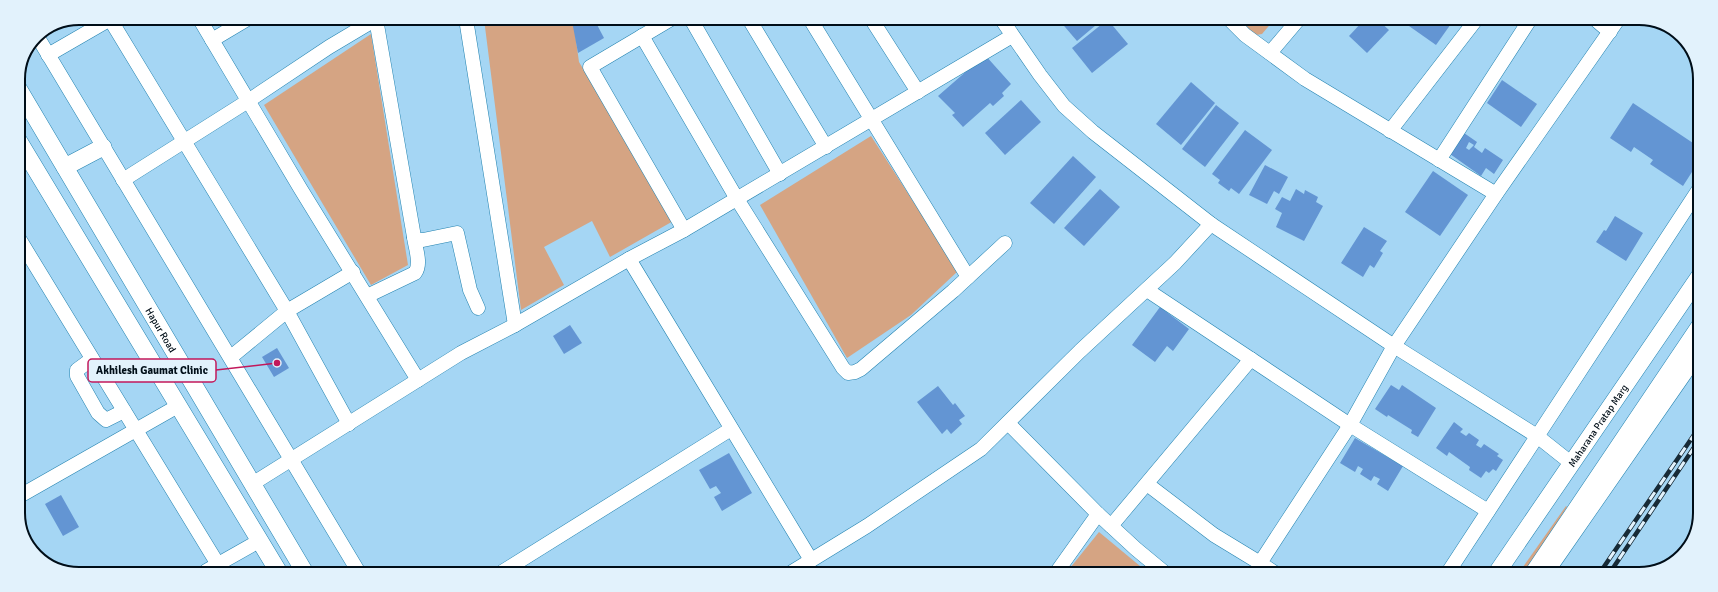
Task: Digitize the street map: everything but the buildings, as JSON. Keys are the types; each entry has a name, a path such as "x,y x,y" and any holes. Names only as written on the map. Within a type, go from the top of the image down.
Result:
{"main road":[{"name":"Hapur Road","path":"25,100 302,567"},
{"path":"65,167 103,146"},
{"path":"25,152 276,567"},
{"name":"Maharana Pratap Marg","path":"1501,567 1693,284"},
{"path":"1549,567 1693,359"}],"street":[{"path":"48,55 100,25"},
{"path":"115,25 287,311 348,424"},
{"path":"203,25 418,380"},
{"path":"212,40 237,25"},
{"path":"123,180 248,101 329,47 366,25"},
{"path":"367,296 415,273 418,269 414,237 377,25"},
{"path":"467,25 515,325"},
{"path":"661,25 590,67 684,230"},
{"path":"694,25 780,174"},
{"path":"753,25 826,147"},
{"path":"813,25 968,277"},
{"path":"875,25 918,92"},
{"path":"1005,25 1064,106 1093,132 1211,224 1394,346 1537,436 1571,463"},
{"path":"1235,25 1270,54 1305,79 1496,194"},
{"path":"1270,54 1294,25"},
{"path":"1390,130 1472,25"},
{"path":"1439,160 1526,25"},
{"path":"1260,563 1350,425 1394,346 1496,194 1613,26"},
{"path":"642,36 737,199 842,368 848,373 861,369 968,277 1005,243"},
{"path":"252,484 461,353 515,325 629,258 684,230 1012,36"},
{"path":"40,42 356,567"},
{"path":"1452,567 1693,198"},
{"path":"800,567 867,526 981,449 1080,351 1175,263 1211,224"},
{"path":"414,237 417,240 423,240 457,233 470,290 478,308"},
{"path":"25,248 136,430 214,567"},
{"path":"629,258 812,560"},
{"path":"231,358 287,311 353,272"},
{"path":"1147,290 1350,425 1488,511"},
{"path":"1536,567 1693,333"},
{"path":"92,358 77,370 77,376 98,413 106,420 124,411"},
{"path":"1111,526 1251,359"},
{"path":"25,493 178,406"},
{"path":"1008,423 1098,514 1156,567"},
{"path":"510,567 732,429"},
{"path":"1147,484 1214,535 1266,567"},
{"path":"1060,567 1098,514"},
{"path":"218,567 260,541"}],"shaded area":[{"path":"485,25 574,25 579,62 675,220 610,257 592,221 544,247 564,285 521,310"},
{"path":"1242,25 1270,25 1262,34 1256,35"},
{"path":"371,34 408,265 371,285 264,105"},
{"path":"871,136 958,271 911,315 847,358 760,205"},
{"path":"1566,506 1567,507 1528,567 1523,567"},
{"path":"1099,532 1141,567 1071,567"}],"railway":[{"path":"1604,567 1693,436"},
{"path":"1614,567 1693,449"}],"place":[{"name":"Akhilesh Gaumat Clinic","path":"277,363"}]}
